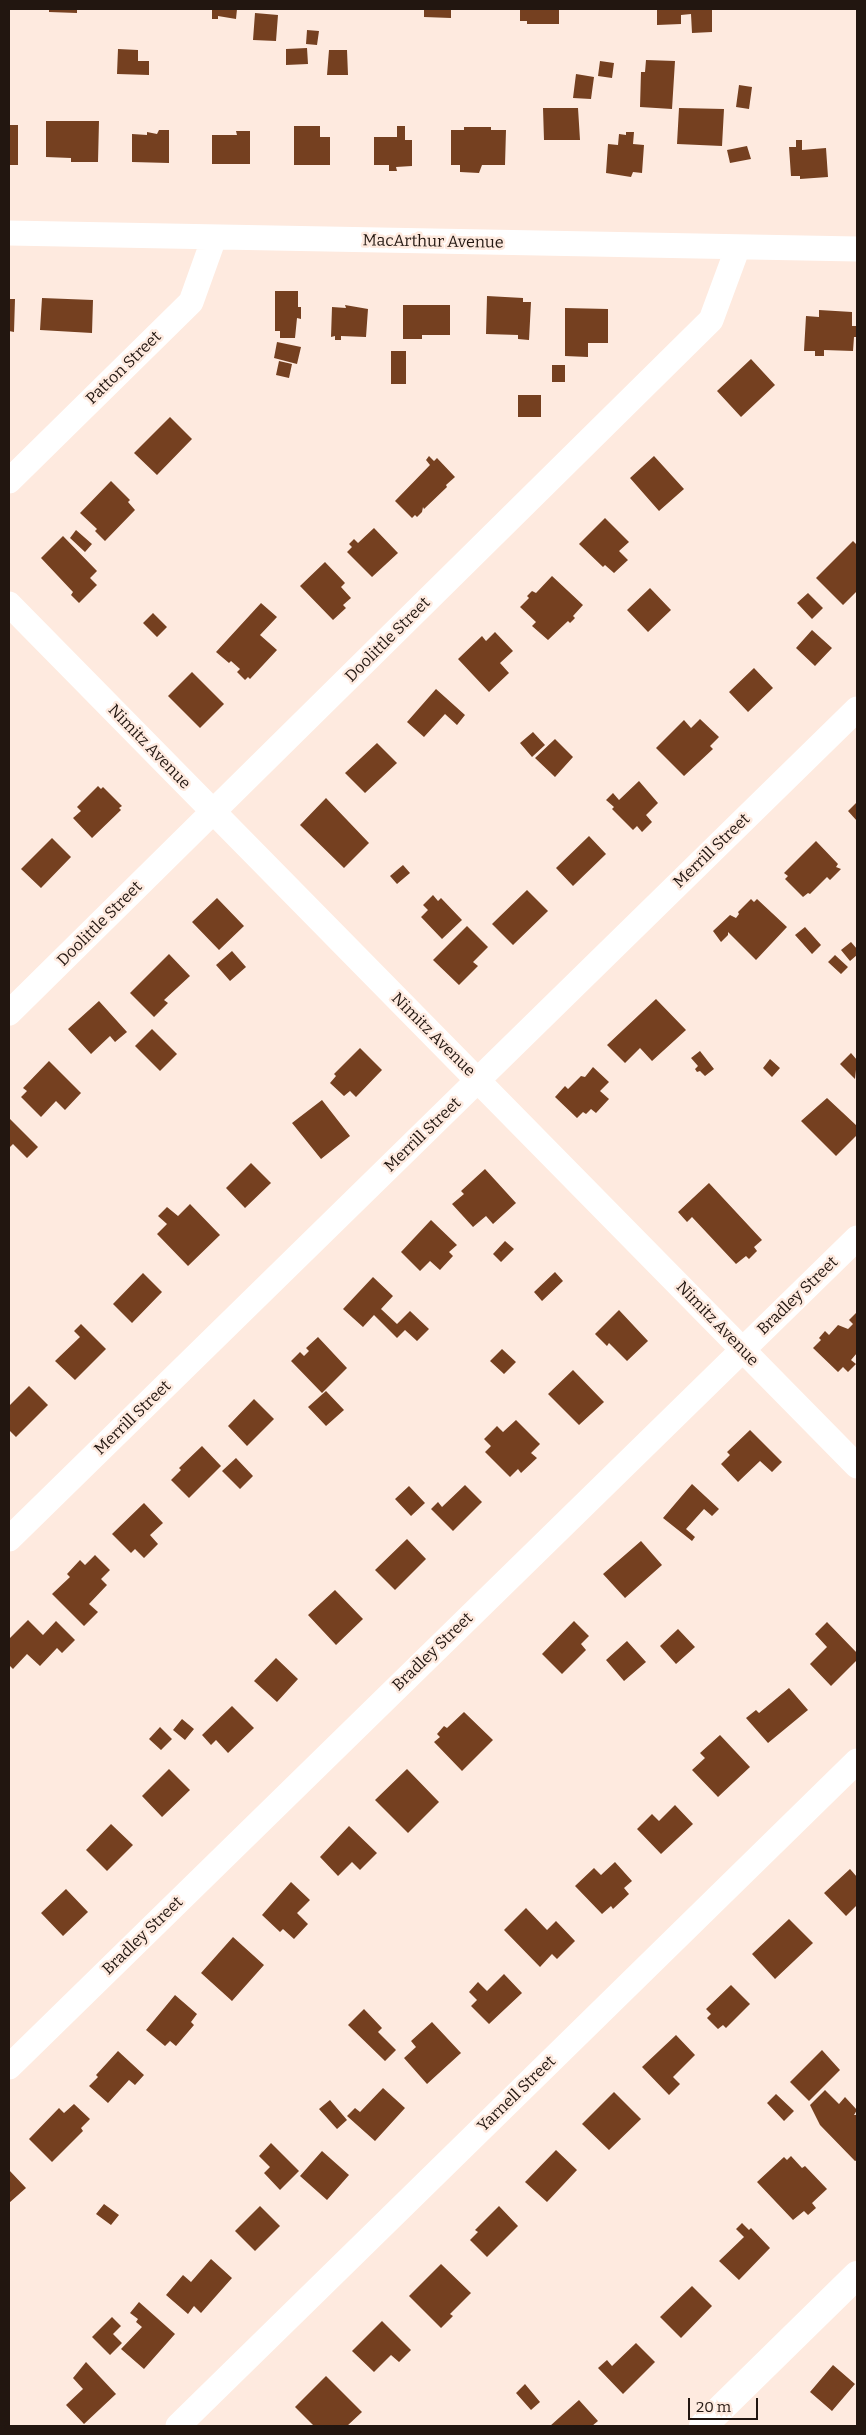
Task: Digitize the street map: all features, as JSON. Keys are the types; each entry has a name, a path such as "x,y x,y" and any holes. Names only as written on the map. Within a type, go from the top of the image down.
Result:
{"street":[{"name":"MacArthur Avenue","path":"9,233 857,248"},
{"name":"Patton Street","path":"9,481 191,302 214,238"},
{"name":"Doolittle Street","path":"9,1014 711,320 738,246"},
{"name":"Nimitz Avenue","path":"9,604 857,1466"},
{"name":"Merrill Street","path":"9,1539 857,709"},
{"name":"Bradley Street","path":"9,2067 857,1238"},
{"name":"Yarnell Street","path":"178,2426 857,1761"},
{"path":"703,2426 857,2276"}],"building":[{"path":"49,9 77,9 77,13 49,12"},
{"path":"212,9 237,9 236,19 218,16 218,19 212,19"},
{"path":"424,9 451,9 451,18 424,17"},
{"path":"520,9 559,9 559,24 527,24 527,21 520,21"},
{"path":"657,9 712,9 712,32 692,33 691,14 681,15 681,24 657,25"},
{"path":"255,13 278,15 276,41 253,40"},
{"path":"307,30 319,31 317,45 306,44"},
{"path":"307,48 308,64 286,65 286,49"},
{"path":"118,49 138,50 138,61 149,61 149,75 117,74"},
{"path":"329,50 347,50 348,75 327,75"},
{"path":"646,60 675,61 672,109 640,107 641,72 645,72"},
{"path":"600,61 614,63 612,78 598,76"},
{"path":"576,74 594,77 591,99 573,98"},
{"path":"739,85 752,87 749,109 736,107"},
{"path":"543,108 578,108 580,140 544,140"},
{"path":"679,108 724,109 722,146 677,144"},
{"path":"46,121 99,121 98,162 71,162 71,158 46,157"},
{"path":"9,125 18,125 18,165 9,165"},
{"path":"294,126 320,126 320,137 330,137 330,165 294,165"},
{"path":"397,126 405,126 405,140 412,140 412,166 396,167 397,171 389,171 389,165 374,165 374,137 397,137"},
{"path":"464,127 491,127 491,130 506,130 505,165 482,165 479,173 460,172 460,165 451,165 451,130 464,130"},
{"path":"159,130 169,130 169,163 132,162 132,134 147,135 147,132 157,134"},
{"path":"236,131 250,131 250,164 212,164 212,135 237,135"},
{"path":"626,132 634,132 633,144 644,145 642,173 633,172 631,177 606,173 608,144 618,145 619,134 626,135"},
{"path":"796,140 802,140 802,150 826,148 828,177 800,179 800,176 791,176 789,147 796,147"},
{"path":"747,146 751,159 730,163 727,150"},
{"path":"275,291 298,291 298,307 301,307 301,319 297,318 295,338 280,338 280,331 275,331"},
{"path":"487,296 523,298 523,302 531,302 529,340 518,339 518,335 486,334"},
{"path":"42,298 93,300 92,333 40,330"},
{"path":"9,299 15,299 14,332 9,331"},
{"path":"345,305 368,309 366,337 341,336 341,340 335,340 335,336 331,337 332,307 346,308"},
{"path":"403,305 450,305 450,335 422,335 422,339 403,339"},
{"path":"565,308 608,309 608,343 588,343 588,357 565,356"},
{"path":"819,310 852,312 852,326 857,326 857,337 854,337 853,351 824,350 824,356 815,356 815,351 804,351 806,316 819,317"},
{"path":"277,342 301,347 297,364 274,358"},
{"path":"391,351 406,351 406,384 391,384"},
{"path":"751,359 775,385 741,417 717,391"},
{"path":"279,361 292,364 289,378 276,375"},
{"path":"552,365 565,365 565,382 552,382"},
{"path":"518,395 541,395 541,417 518,417"},
{"path":"170,417 192,439 157,475 134,453"},
{"path":"429,456 434,461 437,458 455,477 424,509 423,507 422,512 417,517 415,515 412,518 395,501 430,465 426,460"},
{"path":"654,456 684,489 659,511 630,478"},
{"path":"111,481 130,500 128,502 135,510 105,541 95,531 97,529 80,513"},
{"path":"605,518 629,542 619,551 628,560 614,573 605,565 603,567 579,544"},
{"path":"374,528 398,553 372,577 347,552 352,547 349,544 354,539 358,543"},
{"path":"76,530 92,544 85,552 70,538"},
{"path":"63,536 97,571 90,578 97,585 79,603 71,595 73,592 41,558"},
{"path":"853,541 857,545 857,591 843,605 816,578"},
{"path":"325,562 345,583 341,587 351,598 343,605 346,608 333,620 300,586"},
{"path":"552,576 583,605 573,616 575,618 570,623 568,621 548,640 532,626 536,622 520,607 529,598 527,596 532,591 536,593"},
{"path":"650,588 671,610 648,632 627,610"},
{"path":"808,593 823,608 812,619 797,603"},
{"path":"261,603 277,617 260,635 277,650 250,679 248,677 245,680 237,672 240,669 216,652"},
{"path":"153,613 167,627 157,637 143,623"},
{"path":"812,630 832,648 815,666 796,648"},
{"path":"495,632 513,651 500,663 509,673 489,692 458,659 482,636 486,641"},
{"path":"754,668 773,688 748,712 729,692"},
{"path":"192,672 224,704 200,728 168,696"},
{"path":"436,689 465,715 457,725 445,714 424,737 407,722"},
{"path":"700,719 719,737 710,746 713,749 684,776 656,748 684,720 691,728"},
{"path":"533,732 545,745 532,757 520,743"},
{"path":"555,739 573,757 555,777 535,758"},
{"path":"377,743 397,763 365,793 345,773"},
{"path":"639,781 658,803 646,815 652,822 642,832 637,826 633,830 612,809 614,807 606,800 613,793 619,800"},
{"path":"98,786 101,789 103,787 122,806 119,808 121,810 92,838 73,818 81,811 77,807"},
{"path":"326,798 369,843 344,868 300,825"},
{"path":"857,802 857,821 848,811"},
{"path":"589,836 606,854 573,886 556,868"},
{"path":"52,838 71,857 41,888 21,869"},
{"path":"816,841 838,864 836,867 841,869 830,880 827,877 810,894 808,893 803,897 785,879 788,876 784,873"},
{"path":"403,865 410,873 397,884 390,876"},
{"path":"527,890 548,911 513,945 492,924"},
{"path":"433,895 438,901 441,898 462,920 442,939 421,917 428,910 423,905"},
{"path":"217,898 244,926 219,950 192,922"},
{"path":"751,899 754,902 757,899 787,927 756,960 728,932 728,935 721,942 713,931 730,915 736,918 739,914 738,912"},
{"path":"467,926 488,947 473,962 478,966 459,985 433,960"},
{"path":"805,927 821,945 812,954 795,935"},
{"path":"851,942 857,949 857,955 850,961 841,950"},
{"path":"232,951 246,967 230,981 216,965"},
{"path":"169,954 190,976 164,1000 168,1003 154,1017 130,993"},
{"path":"835,955 848,967 841,974 828,962"},
{"path":"656,999 686,1030 652,1061 640,1048 625,1063 607,1045"},
{"path":"99,1001 127,1032 115,1042 110,1036 91,1054 68,1029"},
{"path":"152,1029 177,1054 160,1071 135,1046"},
{"path":"360,1048 382,1070 356,1097 350,1091 344,1096 330,1083 336,1076 334,1074"},
{"path":"700,1051 714,1069 705,1076 700,1071 697,1072 695,1069 698,1066 691,1058"},
{"path":"851,1053 857,1060 855,1079 840,1064"},
{"path":"770,1059 780,1068 772,1077 763,1068"},
{"path":"49,1061 81,1093 65,1110 56,1101 41,1117 21,1097 27,1091 23,1088"},
{"path":"593,1067 609,1082 600,1091 609,1099 596,1113 591,1109 586,1114 583,1112 577,1118 555,1097 565,1086 568,1089 581,1076 585,1077"},
{"path":"827,1098 857,1126 857,1135 836,1156 801,1121"},
{"path":"322,1100 350,1136 321,1159 292,1123"},
{"path":"9,1118 38,1147 27,1158 13,1144 9,1148"},
{"path":"251,1163 271,1183 245,1208 226,1188"},
{"path":"485,1169 516,1203 493,1224 486,1216 473,1227 452,1204 464,1194 461,1191"},
{"path":"709,1183 762,1240 754,1247 757,1251 749,1259 746,1256 736,1264 692,1217 687,1222 678,1212"},
{"path":"190,1204 220,1235 188,1266 157,1234 167,1224 158,1216 167,1207 178,1216"},
{"path":"431,1220 457,1245 449,1252 453,1256 440,1270 430,1261 420,1271 401,1252"},
{"path":"505,1241 514,1249 501,1262 493,1254"},
{"path":"555,1272 563,1281 542,1301 534,1292"},
{"path":"143,1273 162,1292 132,1323 113,1304"},
{"path":"373,1277 393,1296 381,1309 397,1324 410,1311 429,1329 417,1341 405,1330 397,1338 374,1315 363,1327 343,1309"},
{"path":"619,1310 648,1341 627,1361 609,1343 607,1346 595,1334"},
{"path":"857,1312 857,1353 851,1360 856,1364 848,1372 843,1367 838,1372 813,1348 821,1340 819,1338 825,1331 829,1335 838,1325 848,1329 853,1324 849,1320"},
{"path":"81,1324 106,1349 75,1380 55,1361 80,1337 74,1331"},
{"path":"318,1337 347,1368 322,1393 291,1361 300,1352 304,1356 309,1351 306,1348"},
{"path":"502,1349 516,1362 504,1374 490,1361"},
{"path":"573,1370 604,1402 579,1425 548,1394"},
{"path":"29,1386 48,1405 16,1437 9,1430 9,1406"},
{"path":"326,1391 344,1410 326,1426 308,1407"},
{"path":"254,1399 274,1419 247,1446 228,1426"},
{"path":"516,1420 540,1444 531,1453 537,1458 521,1473 518,1469 510,1477 485,1452 491,1446 484,1439 497,1426 503,1432"},
{"path":"750,1430 782,1462 772,1472 760,1461 738,1482 721,1464 730,1455 727,1452"},
{"path":"202,1446 221,1466 189,1498 171,1480 181,1470 179,1468"},
{"path":"236,1458 253,1476 240,1489 222,1471"},
{"path":"692,1484 719,1509 712,1516 704,1509 686,1529 695,1537 692,1541 663,1518"},
{"path":"465,1485 482,1502 453,1531 431,1509 438,1502 442,1507"},
{"path":"409,1486 425,1503 411,1516 395,1499"},
{"path":"144,1503 163,1523 150,1535 158,1544 144,1558 135,1549 131,1553 112,1534"},
{"path":"407,1539 426,1559 395,1590 375,1570"},
{"path":"641,1541 662,1565 625,1598 603,1574"},
{"path":"95,1555 110,1570 101,1579 107,1585 89,1604 98,1612 84,1626 52,1594 70,1577 67,1574 80,1560 85,1565"},
{"path":"335,1590 363,1619 336,1645 308,1615"},
{"path":"28,1620 43,1635 56,1621 75,1640 62,1653 57,1648 40,1666 27,1654 13,1669 9,1665 9,1639"},
{"path":"574,1621 589,1636 581,1644 586,1650 562,1674 542,1654"},
{"path":"827,1622 857,1653 857,1660 831,1686 810,1664 827,1647 815,1634"},
{"path":"678,1629 695,1647 676,1664 660,1646"},
{"path":"627,1641 646,1662 624,1681 606,1660"},
{"path":"276,1658 298,1679 277,1702 254,1681"},
{"path":"789,1688 808,1710 768,1743 746,1718 756,1710 759,1713"},
{"path":"232,1706 254,1728 228,1753 216,1740 211,1745 202,1735"},
{"path":"464,1712 493,1740 462,1771 434,1742 440,1737 437,1734 444,1726 447,1728"},
{"path":"182,1719 194,1729 185,1740 173,1730"},
{"path":"160,1727 172,1739 161,1750 149,1739"},
{"path":"720,1735 750,1767 718,1797 692,1770 705,1758 700,1753"},
{"path":"169,1769 190,1790 162,1817 142,1796"},
{"path":"407,1769 439,1802 408,1833 375,1800"},
{"path":"675,1805 693,1824 661,1854 637,1829 652,1814 659,1821"},
{"path":"111,1824 133,1845 107,1871 86,1850"},
{"path":"349,1826 377,1853 360,1870 352,1862 338,1876 320,1857"},
{"path":"615,1862 632,1881 624,1888 629,1894 613,1909 611,1906 602,1914 575,1886 594,1868 601,1875"},
{"path":"850,1869 857,1877 857,1905 846,1916 824,1893"},
{"path":"291,1882 310,1900 297,1913 308,1924 294,1939 283,1929 280,1932 262,1915"},
{"path":"66,1889 88,1912 63,1936 41,1913"},
{"path":"526,1908 547,1930 556,1921 575,1941 557,1959 552,1954 540,1967 504,1930"},
{"path":"789,1919 813,1943 775,1979 752,1954"},
{"path":"233,1937 264,1965 232,2001 201,1973"},
{"path":"504,1974 522,1993 489,2024 471,2006 477,2000 469,1992 478,1982 487,1991"},
{"path":"731,1985 750,2004 726,2028 723,2025 718,2029 707,2018 711,2014 706,2009"},
{"path":"175,1995 197,2014 191,2022 194,2025 176,2046 170,2041 165,2046 146,2030"},
{"path":"364,2009 382,2028 378,2032 396,2050 385,2061 348,2025"},
{"path":"432,2022 461,2053 427,2084 404,2058 416,2047 411,2041"},
{"path":"676,2035 695,2055 673,2077 680,2084 669,2095 642,2067"},
{"path":"822,2050 840,2070 809,2101 790,2082"},
{"path":"118,2051 144,2075 135,2085 129,2080 108,2103 89,2086 98,2077 96,2075"},
{"path":"383,2088 405,2108 375,2141 347,2116 355,2108 360,2112"},
{"path":"825,2090 839,2104 845,2097 857,2110 854,2115 857,2115 857,2160 855,2161 820,2125 810,2105"},
{"path":"614,2092 641,2119 609,2150 582,2124"},
{"path":"776,2094 794,2111 784,2121 767,2103"},
{"path":"330,2100 347,2120 337,2129 319,2109"},
{"path":"74,2104 90,2119 81,2128 83,2131 52,2162 29,2139 59,2108 64,2113"},
{"path":"271,2143 299,2171 280,2190 264,2173 270,2167 259,2156"},
{"path":"556,2150 577,2170 547,2202 525,2182"},
{"path":"322,2151 349,2175 327,2200 300,2176"},
{"path":"791,2156 802,2168 805,2166 827,2189 812,2203 816,2208 808,2215 804,2211 793,2220 757,2182 784,2157 787,2160"},
{"path":"9,2170 26,2188 9,2203"},
{"path":"104,2204 119,2215 111,2225 96,2214"},
{"path":"260,2206 280,2226 255,2251 235,2231"},
{"path":"499,2206 518,2226 487,2257 470,2240 478,2232 475,2230"},
{"path":"742,2223 749,2230 751,2228 770,2248 739,2280 719,2261 744,2237 736,2229"},
{"path":"211,2259 232,2278 201,2313 194,2306 188,2314 166,2295 183,2275 191,2282"},
{"path":"441,2264 471,2293 450,2314 453,2316 441,2328 409,2296"},
{"path":"692,2286 712,2306 681,2338 660,2317"},
{"path":"139,2302 175,2334 144,2369 121,2349 142,2327 136,2322 138,2319 130,2313"},
{"path":"112,2317 121,2326 113,2334 122,2343 110,2355 92,2337"},
{"path":"382,2321 411,2350 399,2362 391,2355 374,2372 352,2351"},
{"path":"636,2343 655,2362 623,2394 598,2368 607,2360 612,2366"},
{"path":"86,2362 116,2394 84,2424 66,2405 83,2389 73,2378"},
{"path":"833,2365 855,2384 832,2411 810,2392"},
{"path":"326,2376 362,2412 347,2426 314,2426 295,2407"},
{"path":"525,2384 540,2402 531,2410 516,2393"},
{"path":"579,2400 598,2421 592,2426 550,2426"}]}
